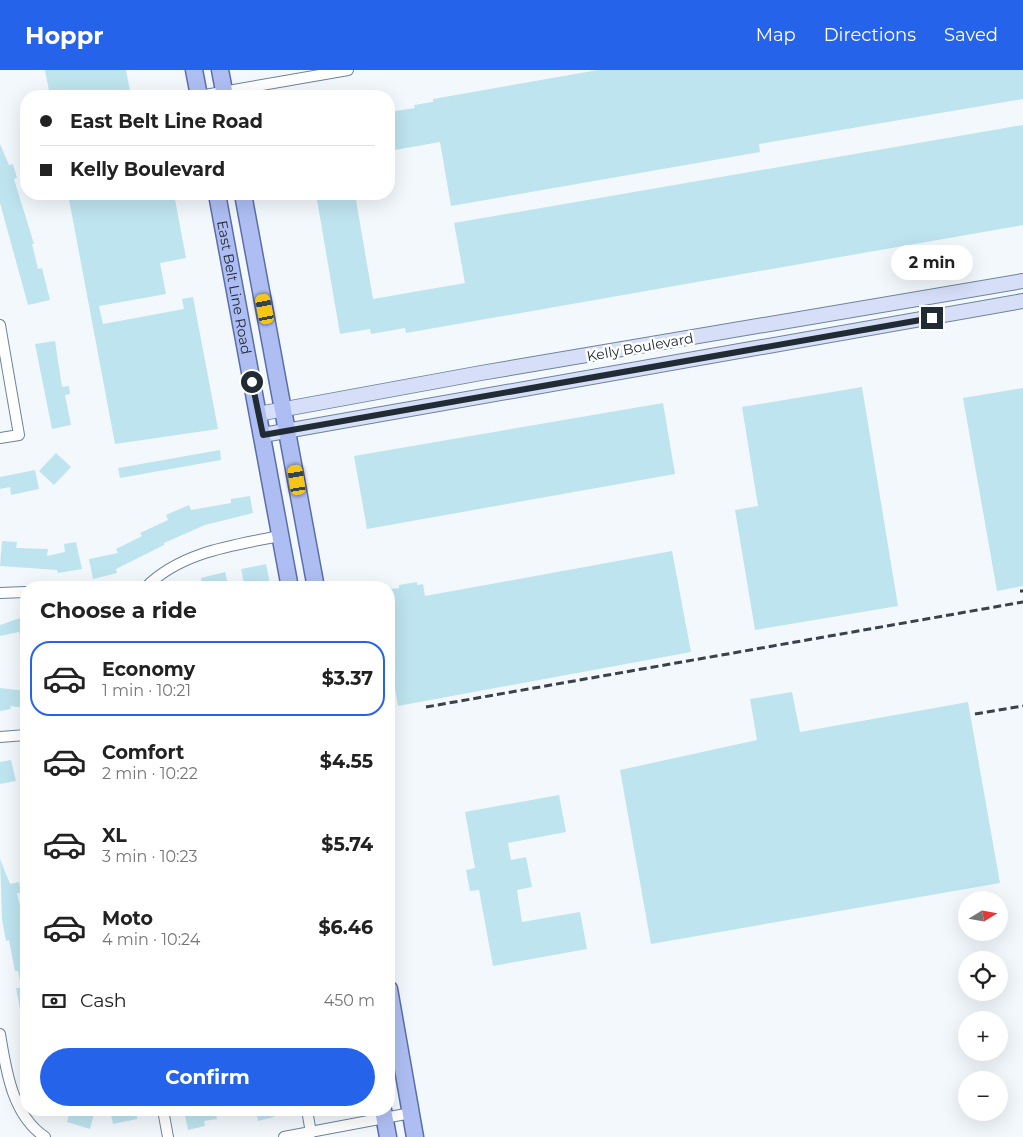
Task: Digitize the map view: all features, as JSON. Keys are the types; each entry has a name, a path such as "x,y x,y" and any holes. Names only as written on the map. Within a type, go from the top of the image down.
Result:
{"main road":[{"path":"194,70 198,90"},
{"path":"220,70 224,90"},
{"name":"East Belt Line Road","path":"218,200 289,581"},
{"name":"East Belt Line Road","path":"244,200 289,430 315,581"},
{"path":"395,1023 415,1137"},
{"path":"384,1116 388,1137"}],"street":[{"path":"246,90 348,70"},
{"name":"Kelly Boulevard","path":"258,414 481,373 1023,281"},
{"path":"911,301 914,322"},
{"name":"Kelly Boulevard","path":"263,435 914,322 1023,301"},
{"path":"0,325 19,435 0,438"},
{"path":"650,345 654,366"},
{"path":"481,373 486,395"},
{"path":"155,581 196,556 231,545 280,536"},
{"path":"0,593 20,592"},
{"path":"0,737 20,735"},
{"path":"0,1034 13,1094 20,1107"},
{"path":"395,1114 411,1113"},
{"path":"25,1116 45,1137"},
{"path":"164,1116 168,1137"},
{"path":"308,1116 311,1133"},
{"path":"284,1137 311,1133 376,1116"}],"building":[{"path":"45,70 126,70 130,90 49,90"},
{"path":"598,70 1023,70 1023,99 759,144 760,152 451,206 440,142 395,150 395,111 415,108 414,105 433,102 433,99"},
{"path":"1023,125 1023,225 406,333 405,328 371,334 370,329 340,334 317,200 356,200 373,299 465,283 454,223"},
{"path":"0,144 9,165 13,164 17,178 14,179 34,244 32,244 38,269 42,268 50,300 28,305 0,203"},
{"path":"69,200 175,200 186,258 160,263 166,294 99,306 103,324 184,309 182,299 193,297 218,429 115,444"},
{"path":"55,341 62,387 69,386 70,394 65,395 71,425 52,429 35,344"},
{"path":"862,387 898,606 755,630 735,510 758,506 742,407"},
{"path":"1023,388 1023,586 997,591 963,398"},
{"path":"663,403 675,474 367,529 354,456"},
{"path":"220,450 221,460 120,478 118,468"},
{"path":"56,453 71,467 54,485 39,471"},
{"path":"35,470 39,489 11,495 10,487 0,489 0,477"},
{"path":"250,496 253,513 205,525 164,543 164,545 116,569 117,573 93,579 89,559 118,553 116,549 142,536 140,533 168,520 166,515 189,505 191,510 231,503 231,499"},
{"path":"2,541 17,542 16,548 48,549 47,556 65,552 64,544 76,542 82,569 58,573 57,570 0,566"},
{"path":"672,551 691,652 398,706 395,689 395,588 399,588 399,585 417,582 417,585 423,584 425,596"},
{"path":"266,564 269,581 244,581 241,569"},
{"path":"225,572 227,581 202,581 201,578"},
{"path":"20,618 20,635 19,632 0,636 0,625"},
{"path":"0,688 20,690 20,707 10,706 11,709 0,711"},
{"path":"792,692 800,732 968,702 1000,883 651,944 620,770 757,740 750,699"},
{"path":"11,760 16,781 0,784 0,762"},
{"path":"559,795 566,832 508,843 511,860 526,857 532,887 517,890 522,922 580,912 587,949 493,966 479,890 470,891 466,870 475,868 465,812"},
{"path":"0,859 10,884 19,882 20,888 20,893 17,893 20,905 20,982 18,971 15,971 9,940 6,941 2,919"},
{"path":"16,988 20,988 20,1009"},
{"path":"68,1116 93,1116 90,1129 67,1122"},
{"path":"111,1116 137,1116 137,1119 113,1124"},
{"path":"185,1116 216,1116 217,1119 204,1121 205,1126 188,1130"},
{"path":"257,1116 274,1116 274,1117 258,1121"}],"railway":[{"path":"426,707 1023,602"},
{"path":"975,714 1023,706"}],"route":[{"path":"252,382 263,435 932,318"}]}
